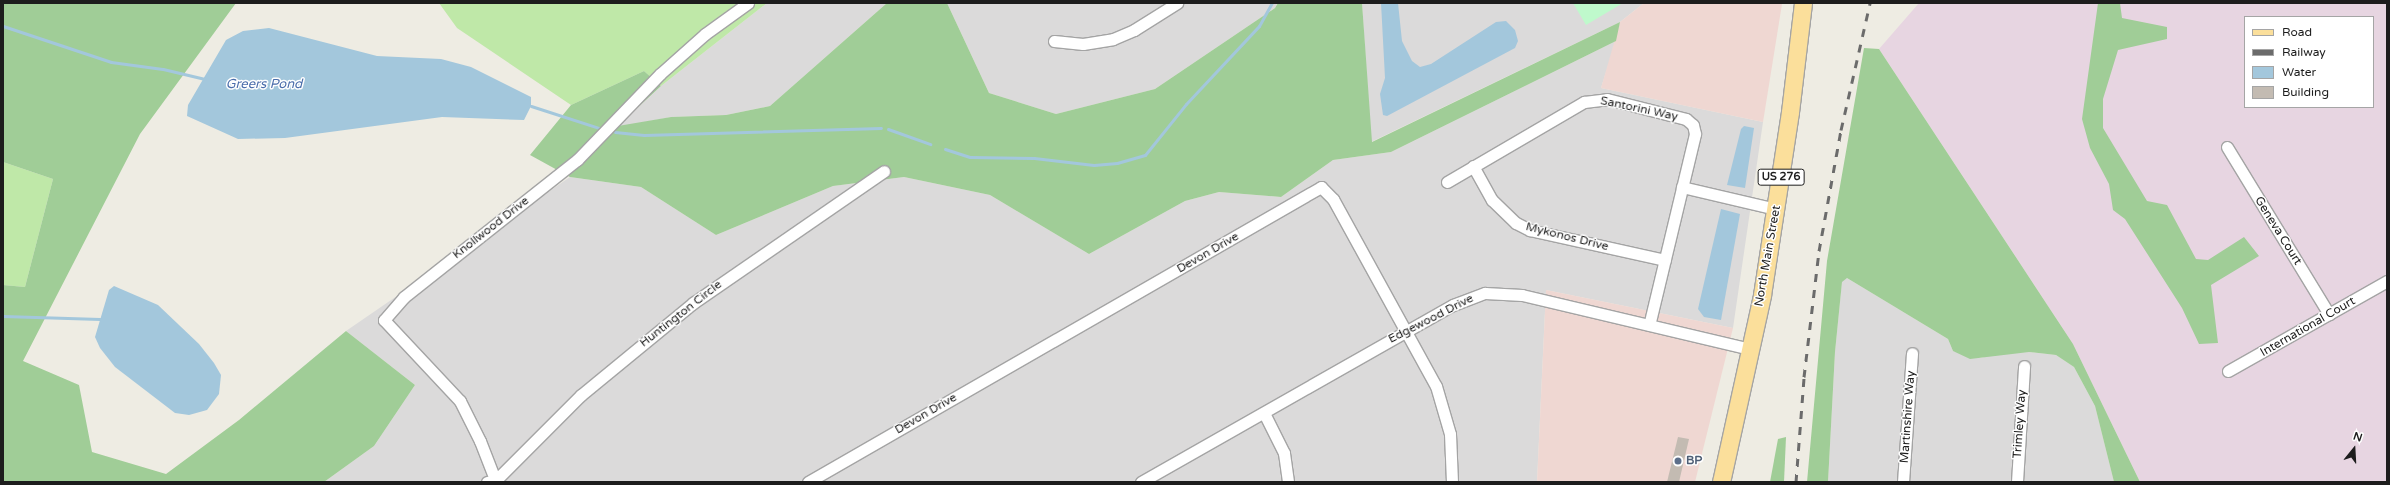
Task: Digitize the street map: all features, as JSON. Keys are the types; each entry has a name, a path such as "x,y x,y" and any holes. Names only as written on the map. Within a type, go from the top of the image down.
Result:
{"main road":[{"name":"North Main Street","path":"1721,482 1750,349 1776,209 1803,3"}],"street":[{"name":"Knollwood Drive","path":"493,482 480,441 460,401 384,320 404,297 577,160 660,74 705,34 748,3"},
{"path":"1054,41 1083,44 1113,39 1134,30 1178,3"},
{"name":"Santorini Way","path":"1447,182 1584,102 1607,99 1686,119 1694,125 1694,134 1649,325"},
{"name":"Geneva Court","path":"2227,147 2329,314"},
{"name":"Mykonos Drive","path":"1473,166 1492,200 1516,223 1530,230 1665,260"},
{"name":"Huntington Circle","path":"493,482 581,395 693,303 884,171"},
{"name":"Devon Drive","path":"808,482 1268,219 1317,187 1325,189 1333,199 1406,331 1442,402 1450,434 1452,482"},
{"path":"1682,187 1776,209"},
{"name":"International Court","path":"2228,371 2387,281"},
{"name":"Edgewood Drive","path":"1142,482 1406,331 1466,299 1498,292 1750,349"},
{"name":"Martinshire Way","path":"1903,482 1912,353"},
{"name":"Trimley Way","path":"2017,482 2024,366"},
{"path":"1264,413 1284,453 1288,482"}],"shaded area":[{"path":"767,3 887,3 770,106 726,115 671,117 618,127 661,86"},
{"path":"947,3 1278,3 1275,8 1155,89 1056,114 989,93"},
{"path":"1362,3 1644,3 1620,22 1371,142"},
{"path":"1644,3 1782,4 1763,122 1601,88 1620,22"},
{"path":"1919,3 2387,3 2387,482 2140,482 2073,344 1879,49"},
{"path":"1616,41 1601,88 1763,122 1733,328 1546,290 1537,482 324,482 374,446 415,385 346,331 570,177 641,187 716,235 833,186 904,177 990,195 1089,254 1185,201 1219,192 1281,197 1333,160 1391,152"},
{"path":"1847,278 1948,339 1953,351 1981,358 1999,353 2029,352 2056,355 2074,367 2095,406 2114,482 1828,482 1835,352 1842,281"},
{"path":"1546,290 1733,328 1695,482 1537,482"}],"green space":[{"path":"3,3 236,3 140,134 23,361 79,385 92,452 166,474 239,420 346,331 415,385 374,446 324,482 3,482 3,285 25,287 53,179 3,162"},
{"path":"439,3 767,3 661,86 644,71 571,105 457,28"},
{"path":"887,3 947,3 989,93 1056,114 1155,89 1275,8 1278,3 1362,3 1372,142 1620,22 1616,41 1391,152 1333,160 1281,197 1219,192 1185,201 1089,254 990,195 904,177 833,186 716,235 641,187 570,177 530,155 571,105 644,71 661,86 618,126 671,117 726,115 770,106"},
{"path":"1573,3 1623,3 1586,25"},
{"path":"2098,3 2120,3 2122,18 2167,27 2167,39 2118,50 2103,99 2103,128 2147,201 2167,205 2196,259 2208,260 2244,237 2259,256 2211,285 2218,343 2199,344 2182,308 2125,219 2113,210 2109,184 2090,148 2082,119"},
{"path":"1864,48 1879,49 2073,344 2140,482 2114,482 2095,406 2074,367 2056,355 2029,352 1970,359 1953,351 1948,339 1847,278 1842,282 1835,352 1828,482 1807,482 1827,261"},
{"path":"3,162 53,179 25,287 3,285"},
{"path":"1786,437 1784,482 1770,482 1778,439"}],"water":[{"path":"1381,3 1398,3 1402,41 1412,61 1420,67 1431,64 1496,22 1506,21 1515,30 1518,41 1515,48 1387,116 1383,115 1380,94 1385,78"},
{"name":"Greers Pond","path":"269,28 377,56 441,59 471,67 531,97 531,106 524,120 442,117 285,138 238,139 187,116 188,105 226,40 243,31"},
{"path":"1744,126 1754,128 1745,188 1727,185 1741,129"},
{"path":"1721,209 1740,214 1721,320 1704,317 1698,309"},
{"path":"114,286 158,305 199,344 214,363 221,375 219,394 207,410 189,415 175,413 115,367 100,348 95,337 109,290"}],"building":[{"name":"BP","path":"1678,437 1689,439 1679,482 1667,482"}],"waterway":[{"path":"945,149 970,157 1034,158 1094,165 1117,163 1145,155 1186,104 1259,26 1272,3"},
{"path":"3,26 111,62 163,69 205,79"},
{"path":"531,106 599,128"},
{"path":"615,132 644,135 881,128"},
{"path":"888,129 930,144"},
{"path":"3,316 100,319"}],"railway":[{"path":"1796,482 1804,377 1819,251 1841,130 1870,3"}],"place":[{"name":"BP","path":"1678,461"}]}
